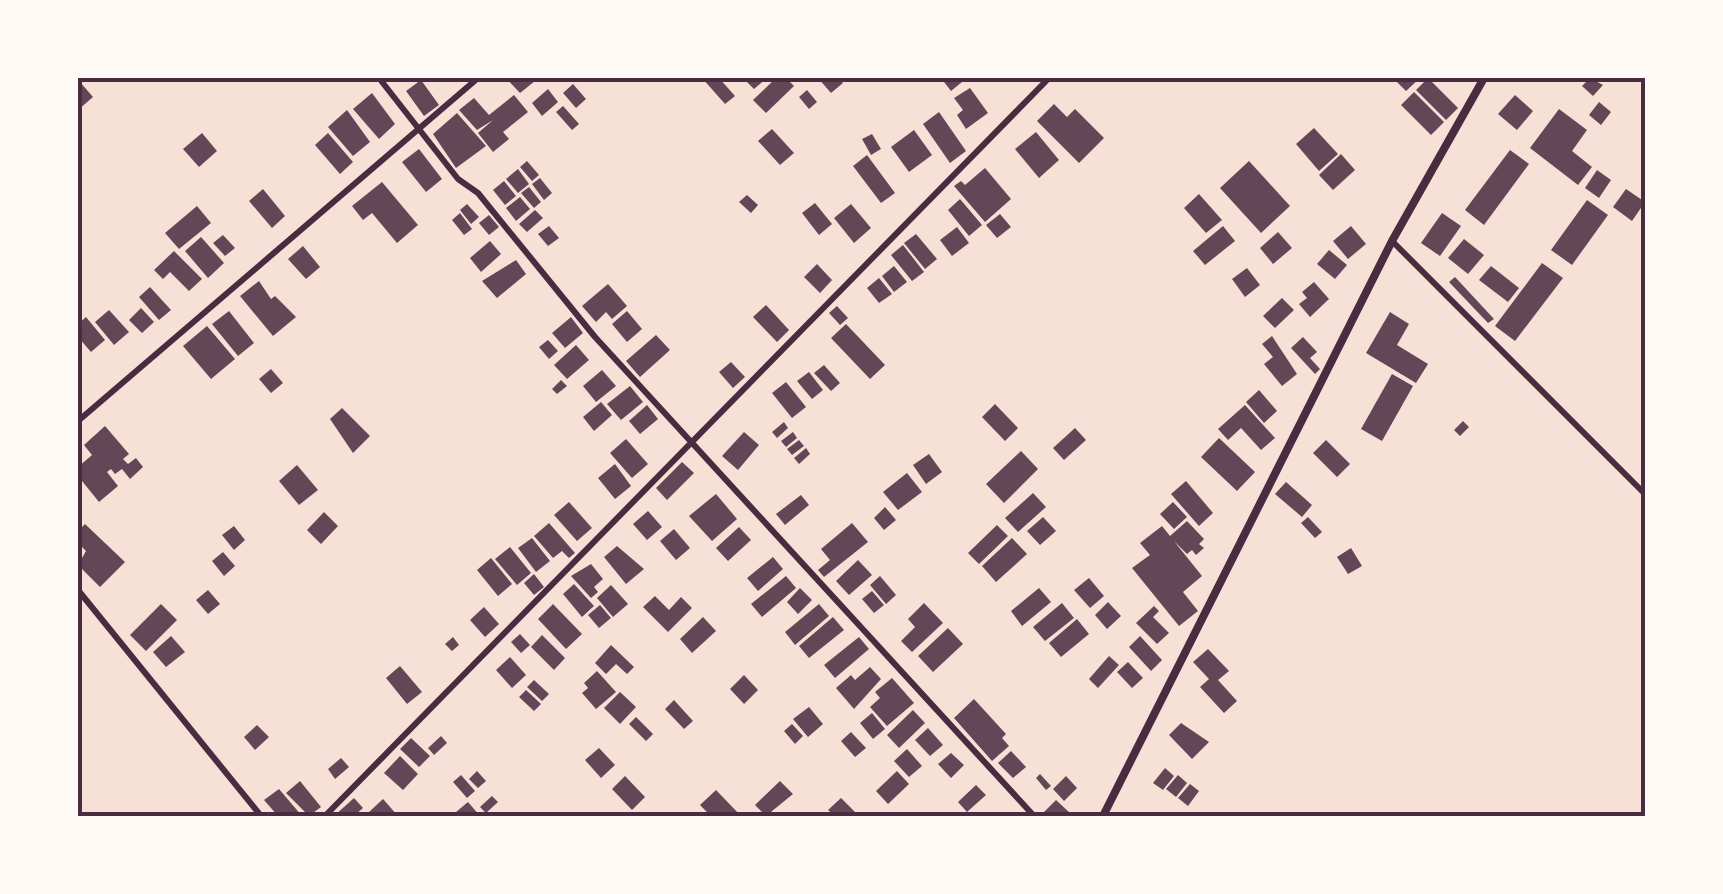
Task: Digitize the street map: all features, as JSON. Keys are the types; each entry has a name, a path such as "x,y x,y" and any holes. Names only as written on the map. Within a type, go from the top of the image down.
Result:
{"street":[{"path":"379,78 692,443 1034,816"},
{"path":"78,420 478,78"},
{"path":"326,816 1050,78"},
{"path":"1103,816 1392,241 1484,78"},
{"path":"1392,241 1646,494"},
{"path":"78,590 261,816"}],"building":[{"path":"506,78 532,78 535,81 520,93"},
{"path":"702,78 719,78 735,96 725,104"},
{"path":"743,78 767,78 754,89"},
{"path":"776,78 786,78 794,86 766,113 753,100"},
{"path":"818,78 838,78 843,83 831,93"},
{"path":"941,78 959,78 962,82 951,91"},
{"path":"1401,78 1420,78 1406,91 1397,82"},
{"path":"1428,78 1458,108 1446,120 1416,90"},
{"path":"1590,78 1603,85 1593,96 1582,86"},
{"path":"421,80 439,105 424,116 406,91"},
{"path":"78,84 93,97 78,110"},
{"path":"573,84 586,99 576,108 563,93"},
{"path":"970,88 988,113 966,129 957,115 963,110 954,98"},
{"path":"548,89 558,102 542,116 532,103"},
{"path":"807,90 817,102 809,109 799,97"},
{"path":"1414,92 1444,122 1431,135 1401,105"},
{"path":"372,93 395,124 379,139 353,109"},
{"path":"514,95 528,112 503,132 509,139 493,152 478,133 493,120 477,130 459,110 474,98 489,115"},
{"path":"1515,95 1533,111 1517,130 1498,114"},
{"path":"1599,102 1611,112 1601,125 1589,115"},
{"path":"1054,104 1067,117 1075,109 1104,138 1079,163 1037,121"},
{"path":"563,106 579,124 572,130 556,112"},
{"path":"1559,109 1587,130 1572,151 1592,167 1578,185 1530,148"},
{"path":"347,110 370,142 353,156 328,127"},
{"path":"939,112 966,151 950,163 923,124"},
{"path":"457,113 486,146 456,168 433,134"},
{"path":"1314,128 1338,154 1319,171 1296,144"},
{"path":"772,129 794,153 780,165 758,141"},
{"path":"914,130 932,155 909,172 891,147"},
{"path":"1036,132 1059,160 1039,178 1015,149"},
{"path":"202,133 217,151 199,167 183,149"},
{"path":"328,133 353,162 340,174 315,145"},
{"path":"872,134 881,149 871,155 862,139"},
{"path":"419,149 442,179 426,192 402,162"},
{"path":"1510,150 1529,164 1484,225 1465,210"},
{"path":"1341,154 1355,170 1333,190 1319,175"},
{"path":"867,155 895,193 881,203 853,166"},
{"path":"527,161 539,175 532,181 520,167"},
{"path":"1249,161 1290,206 1261,233 1220,188"},
{"path":"985,168 1011,199 985,222 954,186 961,181 965,185"},
{"path":"518,169 529,184 518,193 506,179"},
{"path":"1597,170 1611,180 1599,198 1585,188"},
{"path":"540,178 552,193 544,200 532,184"},
{"path":"504,181 516,196 505,205 493,190"},
{"path":"382,182 418,225 397,243 372,213 363,220 352,206"},
{"path":"529,187 541,202 534,208 521,193"},
{"path":"263,189 285,216 272,228 249,201"},
{"path":"1626,189 1645,202 1632,221 1613,207"},
{"path":"1199,194 1222,220 1206,233 1184,208"},
{"path":"747,195 758,205 751,213 739,202"},
{"path":"520,197 530,209 516,221 506,208"},
{"path":"960,199 982,225 969,236 948,210"},
{"path":"1587,200 1608,215 1572,265 1551,250"},
{"path":"815,203 832,224 819,235 802,213"},
{"path":"467,204 479,217 471,224 460,210"},
{"path":"851,204 871,228 854,243 834,218"},
{"path":"197,206 211,223 179,249 165,233"},
{"path":"535,210 543,218 527,232 519,224"},
{"path":"460,213 472,229 464,235 452,220"},
{"path":"1442,213 1461,226 1440,256 1421,243"},
{"path":"1000,214 1011,227 997,238 986,225"},
{"path":"489,215 499,227 489,235 479,223"},
{"path":"549,226 559,238 548,246 538,234"},
{"path":"1223,226 1235,241 1205,265 1193,251"},
{"path":"1351,226 1366,244 1348,259 1333,241"},
{"path":"957,227 969,243 952,256 940,240"},
{"path":"1278,232 1292,248 1273,264 1260,248"},
{"path":"916,234 937,259 925,269 904,243"},
{"path":"223,235 235,248 225,256 213,243"},
{"path":"201,237 224,263 208,278 185,251"},
{"path":"1464,239 1484,255 1468,274 1448,258"},
{"path":"490,241 501,254 481,272 470,258"},
{"path":"903,245 924,272 912,281 891,255"},
{"path":"303,246 320,267 306,279 288,259"},
{"path":"1329,250 1347,265 1335,279 1317,264"},
{"path":"174,251 202,279 189,291 170,272 163,279 154,270"},
{"path":"516,260 526,274 497,298 482,281"},
{"path":"1542,263 1563,278 1515,341 1495,326"},
{"path":"817,264 832,280 820,293 804,277"},
{"path":"894,266 907,282 894,292 882,276"},
{"path":"1491,266 1519,288 1508,302 1479,280"},
{"path":"1247,268 1260,285 1245,297 1232,279"},
{"path":"1455,277 1494,319 1488,323 1449,282"},
{"path":"879,278 892,294 879,303 867,288"},
{"path":"259,281 271,299 275,296 296,317 273,336 240,296"},
{"path":"1314,282 1329,299 1310,317 1299,304 1307,298 1302,292"},
{"path":"608,284 627,306 612,319 606,312 596,322 582,306"},
{"path":"150,287 171,310 159,320 139,297"},
{"path":"1282,298 1294,310 1275,328 1263,316"},
{"path":"766,305 789,330 777,342 753,317"},
{"path":"837,306 848,318 840,325 829,313"},
{"path":"141,308 154,322 142,333 129,320"},
{"path":"109,310 129,332 114,345 95,322"},
{"path":"229,311 254,343 238,356 212,324"},
{"path":"627,311 642,329 627,342 612,324"},
{"path":"1390,312 1409,324 1397,345 1428,364 1416,383 1366,353"},
{"path":"86,317 105,340 91,352 78,337 78,324"},
{"path":"571,317 583,333 565,348 552,333"},
{"path":"846,324 885,365 870,379 831,338"},
{"path":"207,326 235,359 211,379 183,346"},
{"path":"656,335 670,350 640,377 626,361"},
{"path":"1272,336 1297,374 1282,386 1264,364 1273,357 1262,344"},
{"path":"1303,337 1317,352 1310,358 1320,369 1315,374 1291,348"},
{"path":"548,340 558,351 549,359 539,347"},
{"path":"576,345 589,360 567,379 554,365"},
{"path":"731,362 745,377 733,388 719,372"},
{"path":"824,365 840,383 831,391 814,373"},
{"path":"271,369 283,383 271,393 259,379"},
{"path":"602,370 616,386 596,402 583,386"},
{"path":"809,372 823,390 812,399 797,381"},
{"path":"1392,374 1413,386 1382,441 1361,429"},
{"path":"561,380 567,386 557,394 552,389"},
{"path":"786,382 806,407 792,418 772,393"},
{"path":"630,386 643,402 621,420 607,404"},
{"path":"1259,390 1277,411 1264,423 1246,402"},
{"path":"601,402 612,415 594,431 583,417"},
{"path":"995,404 1018,428 1005,441 982,417"},
{"path":"647,405 658,419 640,434 629,421"},
{"path":"1245,405 1275,438 1261,450 1241,428 1228,440 1218,429"},
{"path":"342,408 370,436 353,453 330,419"},
{"path":"1463,421 1469,427 1460,436 1454,430"},
{"path":"784,422 788,428 777,438 772,432"},
{"path":"105,426 129,454 123,459 128,464 136,458 143,467 130,479 122,469 115,474 111,469 107,472 118,486 99,502 78,476 78,467 92,455 84,445"},
{"path":"1075,428 1086,440 1064,460 1053,448"},
{"path":"744,432 759,445 738,470 722,456"},
{"path":"793,432 797,438 786,447 781,441"},
{"path":"1219,438 1255,472 1237,491 1201,457"},
{"path":"626,439 648,464 632,478 610,453"},
{"path":"799,440 804,446 792,455 787,449"},
{"path":"1326,440 1350,464 1337,477 1313,453"},
{"path":"806,448 810,454 799,464 794,458"},
{"path":"1021,451 1038,469 1004,503 986,484"},
{"path":"929,454 942,472 926,484 913,465"},
{"path":"682,462 694,473 667,500 656,488"},
{"path":"615,464 631,486 615,499 598,478"},
{"path":"297,465 318,490 299,505 279,481"},
{"path":"907,473 922,492 898,510 883,492"},
{"path":"1186,481 1213,513 1199,526 1171,494"},
{"path":"1286,482 1312,505 1302,517 1275,494"},
{"path":"1033,493 1046,507 1018,532 1005,518"},
{"path":"716,494 737,519 712,541 689,516"},
{"path":"801,495 809,505 785,525 776,514"},
{"path":"569,502 592,528 577,541 554,515"},
{"path":"1173,502 1187,517 1174,529 1160,514"},
{"path":"885,507 896,520 884,530 874,518"},
{"path":"648,511 662,527 647,540 633,524"},
{"path":"324,512 338,526 321,544 307,530"},
{"path":"1043,517 1056,531 1040,545 1027,531"},
{"path":"1308,517 1322,532 1315,538 1301,523"},
{"path":"1187,521 1204,539 1199,544 1204,548 1196,555 1192,550 1187,554 1174,541 1202,576 1183,592 1198,611 1179,626 1132,568 1150,555 1140,543 1162,526 1170,536"},
{"path":"549,523 575,553 569,558 562,551 553,558 534,536"},
{"path":"852,523 868,542 824,577 818,570 830,560 821,549"},
{"path":"85,524 125,562 100,587 78,565 86,551 78,543 78,531"},
{"path":"997,525 1008,536 979,564 968,553"},
{"path":"234,526 245,540 234,550 222,535"},
{"path":"739,527 751,540 728,561 716,548"},
{"path":"674,529 690,548 676,560 660,541"},
{"path":"532,538 550,561 536,572 518,548"},
{"path":"1012,538 1027,554 996,582 982,566"},
{"path":"617,546 644,569 626,584 604,557"},
{"path":"510,547 531,573 517,585 495,559"},
{"path":"1351,548 1362,566 1348,574 1337,557"},
{"path":"223,552 235,566 224,576 212,561"},
{"path":"773,557 783,569 758,591 747,578"},
{"path":"491,558 512,584 498,596 477,570"},
{"path":"858,560 872,575 849,595 836,581"},
{"path":"591,564 603,579 594,587 598,592 591,598 571,576"},
{"path":"534,574 544,587 534,595 524,583"},
{"path":"786,576 796,588 762,617 751,604"},
{"path":"880,576 896,595 886,604 870,585"},
{"path":"1089,578 1104,596 1090,608 1074,590"},
{"path":"574,584 594,606 582,617 563,594"},
{"path":"611,585 628,604 613,617 597,598"},
{"path":"800,588 812,600 798,614 787,602"},
{"path":"1039,588 1051,602 1022,626 1011,611"},
{"path":"208,590 220,604 208,614 196,600"},
{"path":"872,591 884,605 874,613 862,599"},
{"path":"655,596 669,610 681,597 692,608 668,632 643,607"},
{"path":"1108,602 1121,616 1107,629 1095,615"},
{"path":"924,603 943,623 912,652 901,641 915,627 908,619"},
{"path":"1062,603 1074,618 1045,641 1033,627"},
{"path":"161,604 177,620 146,651 130,635"},
{"path":"553,604 582,634 566,649 538,619"},
{"path":"819,604 829,616 795,645 785,632"},
{"path":"600,605 611,618 599,628 588,615"},
{"path":"1154,606 1159,611 1153,617 1169,633 1157,644 1136,623"},
{"path":"484,607 499,624 485,637 470,620"},
{"path":"703,617 716,631 692,653 680,639"},
{"path":"833,617 844,630 809,658 799,646"},
{"path":"1077,619 1089,634 1061,657 1049,643"},
{"path":"948,628 963,644 933,672 918,656"},
{"path":"520,634 530,645 521,653 511,642"},
{"path":"542,635 565,658 554,670 531,647"},
{"path":"171,636 185,652 166,667 153,652"},
{"path":"1140,636 1162,660 1151,671 1129,647"},
{"path":"453,637 459,645 452,651 445,644"},
{"path":"859,637 869,649 835,678 824,665"},
{"path":"611,645 634,667 627,674 616,664 606,674 595,663"},
{"path":"1208,649 1229,671 1218,680 1237,701 1224,713 1200,687 1209,679 1193,662"},
{"path":"1109,656 1119,665 1098,688 1089,679"},
{"path":"510,657 526,675 512,688 496,670"},
{"path":"1128,662 1143,678 1132,688 1117,672"},
{"path":"400,666 422,692 407,704 386,678"},
{"path":"870,667 881,679 854,709 836,688 851,675 855,680"},
{"path":"597,671 616,692 596,709 582,693 588,688 584,683"},
{"path":"744,675 758,690 744,704 730,689"},
{"path":"892,678 914,703 887,726 870,707 880,698 875,692"},
{"path":"534,680 549,694 542,701 527,687"},
{"path":"526,690 541,704 534,711 519,697"},
{"path":"620,692 636,707 620,724 604,708"},
{"path":"974,699 1006,734 1002,738 1009,746 992,761 954,718"},
{"path":"674,700 693,721 684,729 665,709"},
{"path":"809,707 823,724 808,737 793,719"},
{"path":"913,710 925,723 899,748 887,735"},
{"path":"872,713 885,729 873,739 860,723"},
{"path":"636,717 653,734 646,741 629,724"},
{"path":"1181,723 1209,742 1192,759 1169,735"},
{"path":"792,724 803,736 795,744 784,731"},
{"path":"257,725 269,737 255,750 244,737"},
{"path":"928,728 943,745 930,756 915,740"},
{"path":"851,732 866,748 855,757 841,741"},
{"path":"441,736 447,743 434,755 428,748"},
{"path":"411,738 430,756 419,767 400,749"},
{"path":"599,748 615,765 601,778 585,760"},
{"path":"907,749 922,766 909,777 894,761"},
{"path":"1011,751 1026,767 1013,778 998,763"},
{"path":"951,753 964,765 951,778 938,764"},
{"path":"400,756 418,774 403,790 384,773"},
{"path":"341,758 349,767 335,779 328,769"},
{"path":"1165,768 1174,776 1163,790 1153,783"},
{"path":"477,771 486,781 478,788 469,779"},
{"path":"897,771 909,784 888,804 876,791"},
{"path":"1040,774 1051,786 1046,790 1036,778"},
{"path":"461,775 475,791 467,798 453,782"},
{"path":"1178,775 1187,783 1176,797 1166,789"},
{"path":"625,776 645,797 632,810 612,789"},
{"path":"1066,776 1077,788 1064,801 1053,789"},
{"path":"300,781 321,807 309,816 286,793"},
{"path":"780,781 793,794 766,816 755,805"},
{"path":"1190,784 1199,791 1188,806 1178,798"},
{"path":"976,785 986,795 967,812 958,802"},
{"path":"279,789 302,816 278,816 264,800"},
{"path":"716,790 741,816 711,816 700,805"},
{"path":"492,796 498,802 486,813 480,807"},
{"path":"354,798 363,808 354,816 334,816"},
{"path":"841,798 859,816 835,816 828,810"},
{"path":"383,799 398,816 374,816 369,812"},
{"path":"1056,800 1070,813 1067,816 1043,813"},
{"path":"468,802 480,816 460,816 456,812"}]}
